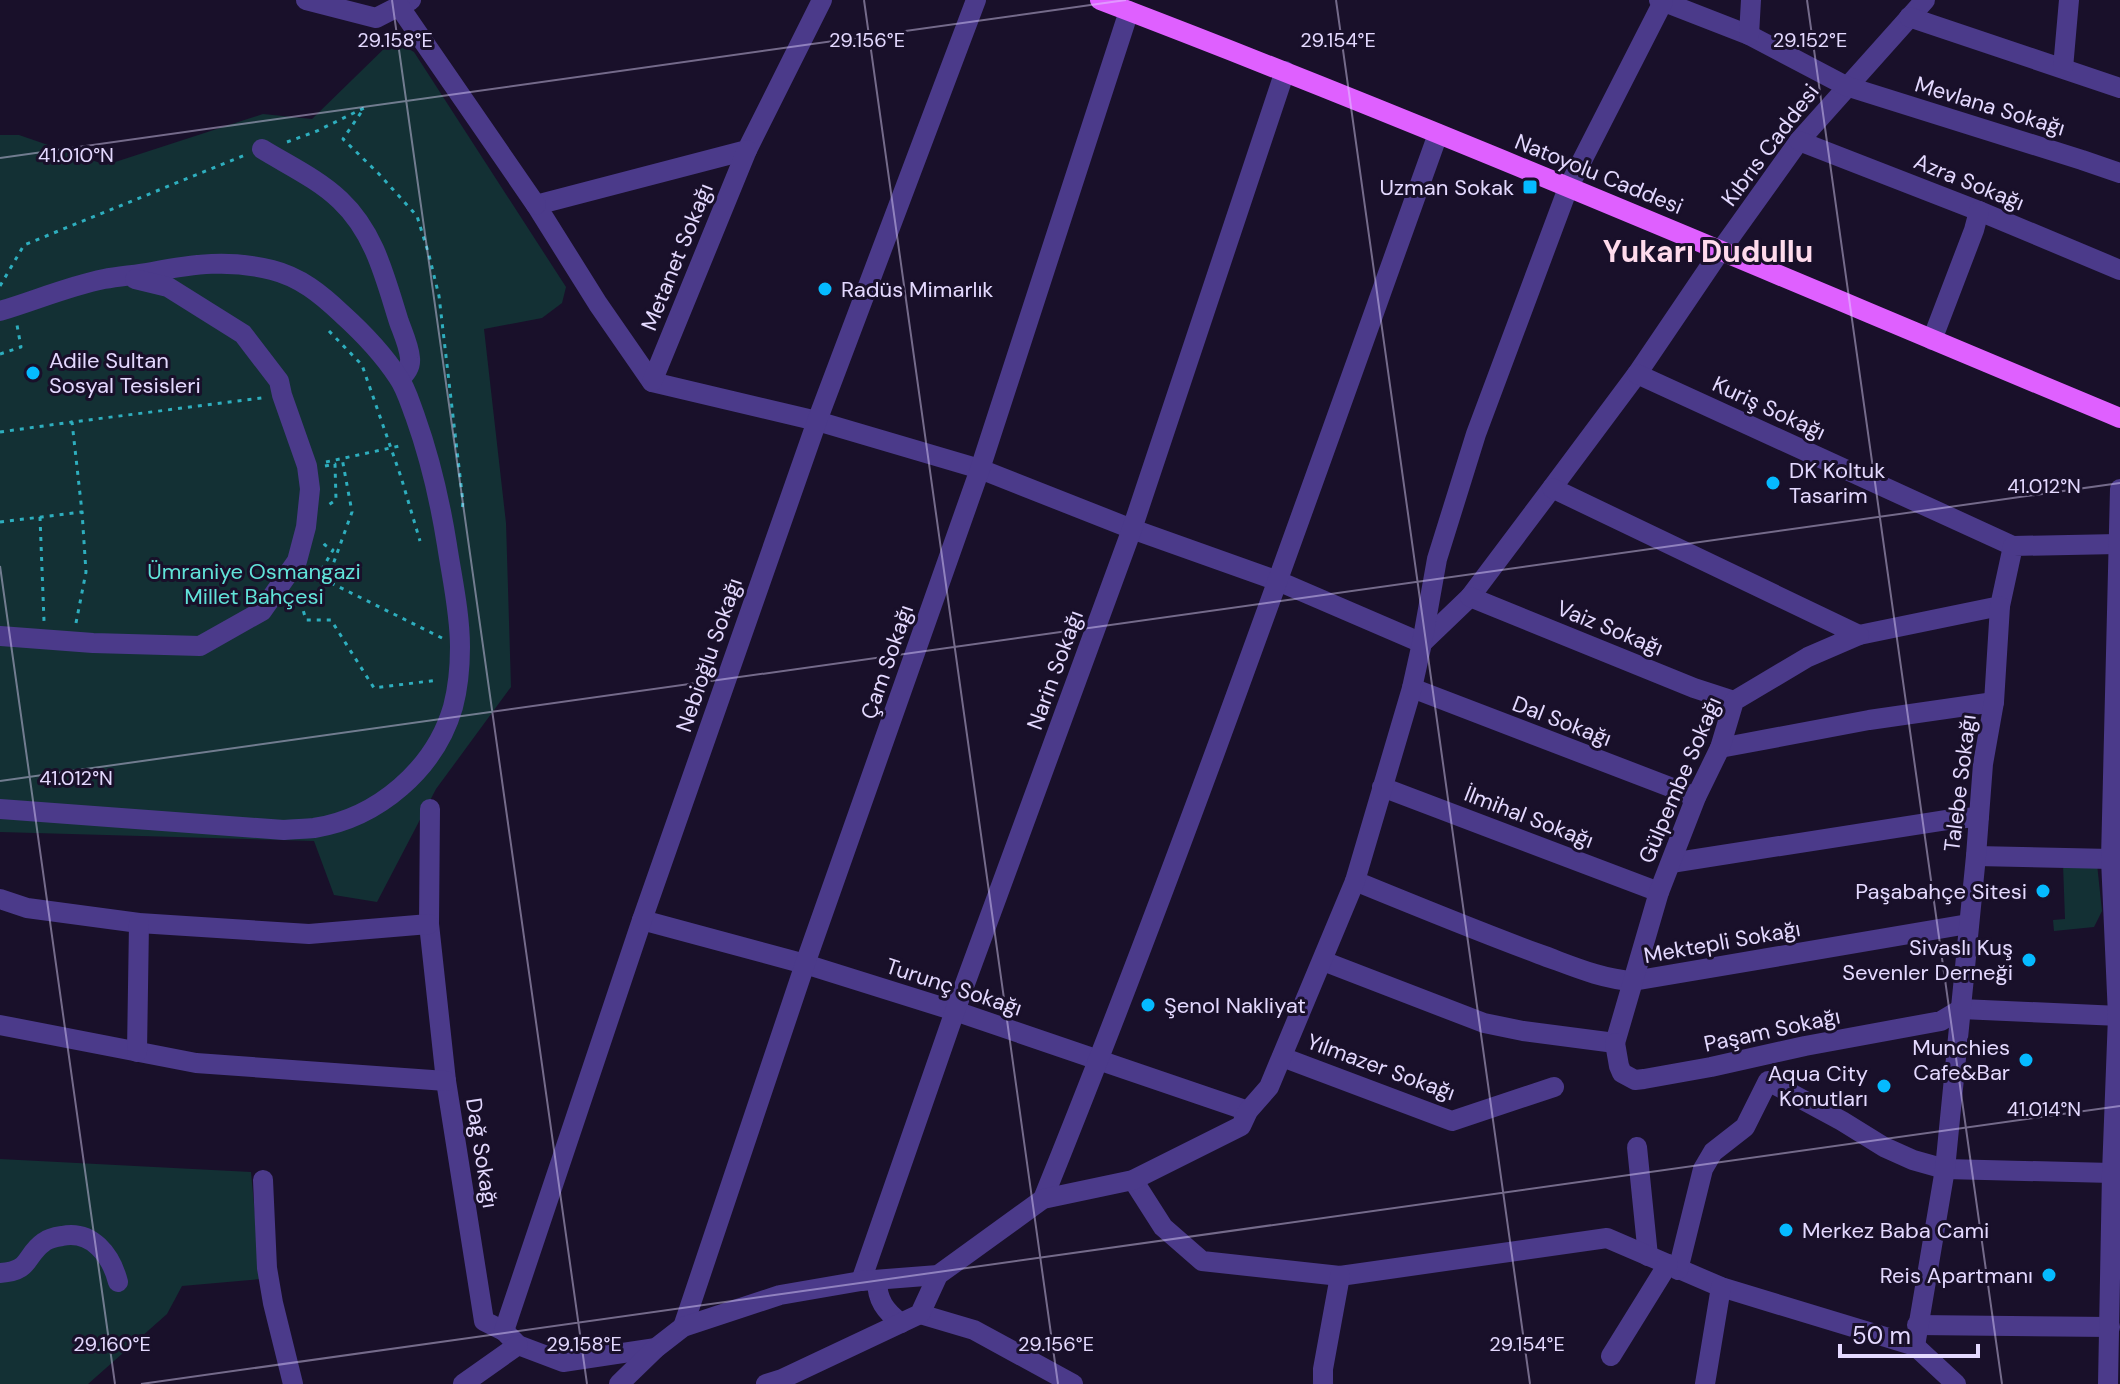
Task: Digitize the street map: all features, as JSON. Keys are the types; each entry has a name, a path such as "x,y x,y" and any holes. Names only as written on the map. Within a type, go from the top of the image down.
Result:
{"main road":[{"name":"Natoyolu Caddesi","path":"1100,0 1285,71 2120,418"}],"street":[{"path":"306,0 376,18 405,3 598,304 652,382 817,421 980,469 1132,529 1278,581 1422,643"},
{"name":"Metanet Sokağı","path":"652,382 747,150 822,0"},
{"name":"Nebioğlu Sokağı","path":"511,1338 642,920 817,421 976,0"},
{"path":"1749,35 1751,0"},
{"name":"Kıbrıs Caddesi","path":"1422,643 1470,597 1552,488 1637,374 1799,141 1925,0"},
{"path":"2063,68 2069,0"},
{"path":"780,1382 911,1318 938,1275 1043,1199 1133,1180 1241,1126 1248,1111 1269,1087 1355,881 1412,688 1437,559 1476,434 1568,188 1661,1"},
{"name":"Mevlana Sokağı","path":"1661,1 1749,35 1846,86 2120,173"},
{"name":"Çam Sokağı","path":"683,1327 805,964 980,469 1129,11"},
{"path":"1909,17 2120,88"},
{"name":"Narin Sokağı","path":"869,1280 955,1011 1132,529 1285,71"},
{"path":"1043,1199 1099,1061 1278,581 1438,134"},
{"name":"Azra Sokağı","path":"1799,141 2120,270"},
{"path":"262,149 323,186 341,201 372,243 410,357 406,373 400,379"},
{"path":"536,205 747,150"},
{"path":"1932,340 1979,211"},
{"path":"0,311 105,279 194,264 250,265 296,278 321,294 359,330 400,379 424,441 445,533 460,646 453,706 437,743 405,783 378,805 348,819 314,828 284,830 0,809"},
{"path":"0,636 200,646 262,611 297,561 306,527 310,489 307,466 279,381 243,334 168,287 126,277"},
{"name":"Kuriş Sokağı","path":"1637,374 2013,546"},
{"path":"1552,488 1859,635"},
{"path":"2108,1384 2119,1016 2111,859 2120,489"},
{"path":"2013,546 2118,544"},
{"name":"Talebe Sokağı","path":"1916,1336 1945,1169 1983,764 1994,702 2000,606 2013,546"},
{"name":"Vaiz Sokağı","path":"1470,597 1694,688 1734,701"},
{"name":"Gülpembe Sokağı","path":"1615,1043 1659,892 1696,797 1720,748 1734,701 1808,657 1859,635 2000,606"},
{"name":"Dal Sokağı","path":"1412,688 1696,797"},
{"path":"1720,748 1869,720 1994,702"},
{"name":"İlmihal Sokağı","path":"1382,787 1659,892"},
{"name":"Dağ Sokağı","path":"430,809 429,924 446,1081 484,1321 511,1338 563,1362 656,1348"},
{"path":"1671,863 1979,817"},
{"path":"1976,856 2111,859"},
{"name":"Mektepli Sokağı","path":"1355,881 1499,939 1617,980 1633,981 1968,924"},
{"path":"0,899 27,908 139,923 309,934 429,924"},
{"name":"Turunç Sokağı","path":"642,920 805,964 955,1011 1248,1111"},
{"path":"137,1052 139,923"},
{"path":"1323,961 1484,1023 1615,1043"},
{"path":"1961,1009 2119,1016"},
{"name":"Paşam Sokağı","path":"1615,1043 1622,1073 1635,1080 1941,1021 1961,1009"},
{"path":"0,1025 196,1063 446,1081"},
{"path":"1611,1356 1673,1267 1708,1159 1745,1127 1752,1115 1768,1081 1761,1056"},
{"name":"Yılmazer Sokağı","path":"1282,1057 1452,1121 1554,1087"},
{"path":"1768,1081 1884,1147 1945,1169 2112,1173"},
{"path":"1637,1147 1648,1256"},
{"path":"263,1180 267,1268 293,1384"},
{"path":"1133,1180 1163,1227 1202,1261 1340,1276 1607,1238 1721,1287 1916,1336 2110,1327"},
{"path":"0,1273 21,1269 36,1248 47,1239 78,1234 100,1247 114,1266 118,1282"},
{"path":"619,1384 683,1327 780,1295 869,1280 938,1275"},
{"path":"1323,1384 1340,1276"},
{"path":"869,1280 890,1314 974,1330 1073,1384"},
{"path":"1705,1384 1721,1287"},
{"path":"1916,1336 1956,1384"},
{"path":"463,1384 511,1338"}],"path":[{"path":"0,286 24,245 237,157"},
{"path":"320,321 362,365 420,541"},
{"path":"0,354 21,347"},
{"path":"0,432 282,395"},
{"path":"72,422 86,572 73,641"},
{"path":"424,441 342,458 352,512 327,581 460,646"},
{"path":"0,522 82,512"},
{"path":"40,517 44,623 55,624"},
{"path":"281,583 299,596 306,620 331,620 374,688 458,677"}],"green space":[{"name":"Ümraniye Osmangazi Millet Bahçesi","path":"393,40 414,52 566,287 562,303 542,318 484,329 506,523 511,687 436,789 377,902 334,895 314,841 0,832 0,135 19,135 106,165 263,114 312,119"},
{"path":"2063,864 2097,864 2102,911 2094,927 2054,931 2053,920 2065,919"},
{"path":"0,1159 251,1172 261,1279 182,1286 167,1314 88,1384 0,1384"}],"place":[{"name":"Uzman Sokak","path":"1530,187"},
{"name":"Radüs Mimarlık","path":"825,289"},
{"name":"Adile Sultan Sosyal Tesisleri","path":"33,373"},
{"name":"DK Koltuk Tasarim","path":"1773,483"},
{"name":"Paşabahçe Sitesi","path":"2043,891"},
{"name":"Sivaslı Kuş Sevenler Derneği","path":"2029,960"},
{"name":"Şenol Nakliyat","path":"1148,1005"},
{"name":"Munchies Cafe&Bar","path":"2026,1060"},
{"name":"Aqua City Konutları","path":"1884,1086"},
{"name":"Merkez Baba Cami","path":"1786,1230"},
{"name":"Reis Apartmanı","path":"2049,1275"}],"district":[{"name":"Yukarı Dudullu","path":"1708,251"}]}
